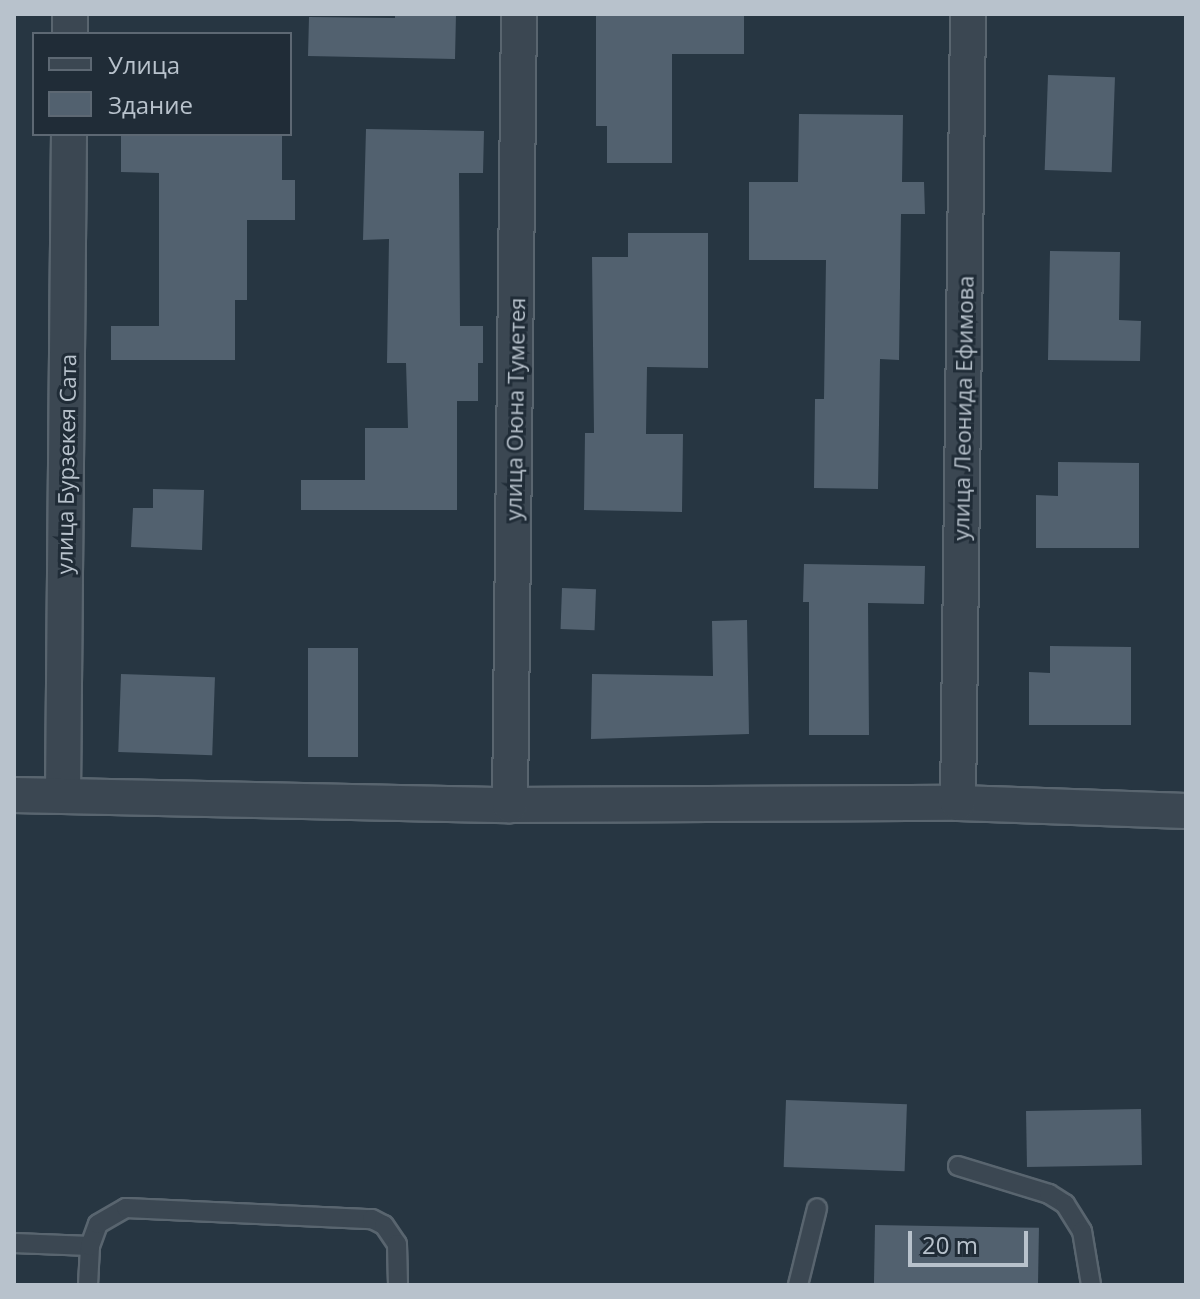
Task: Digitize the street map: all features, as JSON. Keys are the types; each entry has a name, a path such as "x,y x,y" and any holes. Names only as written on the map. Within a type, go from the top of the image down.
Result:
{"street":[{"name":"улица Оюна Туметея","path":"510,805 519,14"},
{"name":"улица Леонида Ефимова","path":"958,803 968,14"},
{"name":"улица Бурзекея Сата","path":"63,794 69,136"},
{"path":"14,795 510,805 958,803 1186,811"}],"lane":[{"path":"958,1166 1065,1204 1082,1231 1091,1285"},
{"path":"88,1285 90,1246 106,1215 126,1208 361,1217 384,1225 392,1235 399,1255 398,1285"},
{"path":"798,1285 817,1208"},
{"path":"14,1243 90,1246"}],"building":[{"path":"395,14 456,14 455,59 308,56 309,17 395,18"},
{"path":"596,14 744,14 744,54 672,54 672,163 607,163 607,126 596,126"},
{"path":"1048,75 1115,77 1112,172 1045,170"},
{"path":"799,114 903,115 902,182 924,182 925,214 901,214 899,360 880,359 878,489 814,488 815,399 824,399 826,260 749,260 749,182 798,182"},
{"path":"366,129 484,131 483,173 459,173 460,326 483,326 483,363 478,363 478,401 457,401 457,510 301,510 301,480 365,480 365,428 408,428 406,363 387,363 389,239 363,240"},
{"path":"121,136 282,136 282,180 295,180 295,220 247,220 247,300 235,300 235,360 111,360 111,326 159,326 159,173 121,172"},
{"path":"628,233 708,233 708,368 647,367 646,434 683,434 682,512 584,510 585,433 594,433 592,257 628,257"},
{"path":"1050,251 1120,252 1119,320 1141,321 1140,361 1048,360"},
{"path":"1058,462 1139,463 1139,548 1036,548 1036,495 1058,496"},
{"path":"153,489 204,490 202,550 131,547 133,508 153,508"},
{"path":"804,564 925,566 924,604 868,603 869,735 809,735 809,602 803,602"},
{"path":"562,588 596,589 595,630 561,629"},
{"path":"747,620 749,734 591,739 592,674 713,676 712,621"},
{"path":"1050,646 1131,647 1131,725 1029,725 1029,672 1050,673"},
{"path":"308,648 358,648 358,757 308,757"},
{"path":"121,674 215,677 212,755 118,752"},
{"path":"786,1100 907,1104 905,1171 784,1167"},
{"path":"1141,1109 1142,1165 1027,1167 1026,1111"},
{"path":"875,1225 1039,1228 1038,1285 874,1285"}]}
